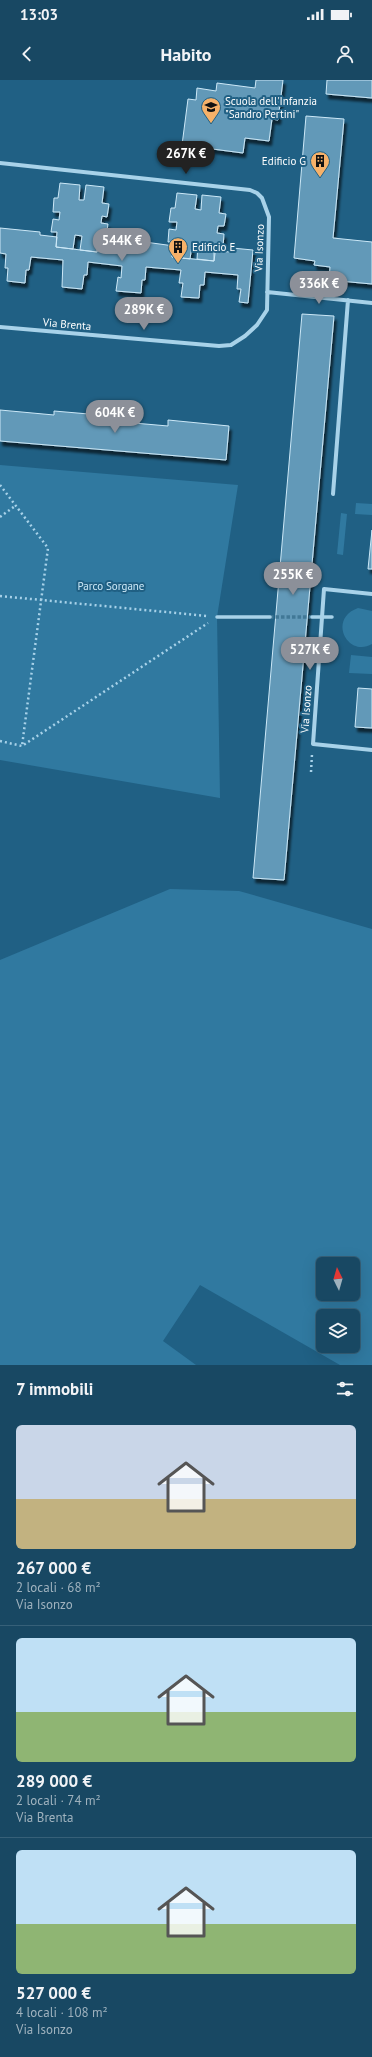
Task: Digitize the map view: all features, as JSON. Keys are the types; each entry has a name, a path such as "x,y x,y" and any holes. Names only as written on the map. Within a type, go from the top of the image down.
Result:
{"street":[{"name":"Via Isonzo","path":"0,163 238,188 257,193 262,198 269,217 267,292"},
{"path":"267,292 372,302"},
{"name":"Via Brenta","path":"0,327 211,345 231,345 257,325 267,310 267,292"},
{"path":"333,494 348,300"},
{"name":"Via Isonzo","path":"372,594 324,589 313,744 372,750"},
{"path":"217,617 270,617"},
{"path":"312,617 332,617"}],"path":[{"path":"0,485 48,548 22,746"},
{"path":"0,517 15,506"},
{"path":"0,596 217,617"},
{"path":"0,741 22,746 217,617"},
{"path":"311,772 313,744"}],"green space":[{"name":"Parco Sorgane","path":"0,465 238,485 217,617 220,798 0,760"},
{"path":"356,503 372,504 372,515 355,514"},
{"path":"341,513 347,514 343,555 337,554"},
{"path":"358,608 372,611 372,644 363,647 355,646 349,642 344,635 342,628 344,620 349,613"},
{"path":"351,655 372,657 372,674 349,673"},
{"path":"170,889 239,891 372,929 372,1365 340,1365 319,1353 360,1353 360,1309 316,1309 316,1351 200,1285 163,1341 196,1365 0,1365 0,960"}],"building":[{"path":"256,80 283,80 278,120 272,119 269,141 245,138 243,153 182,145 188,99 196,100 197,88 216,91 217,83 255,88"},
{"path":"327,80 372,80 372,98 326,94"},
{"name":"Edificio G","path":"306,116 344,119 333,238 372,242 372,284 329,280 330,267 314,265 315,261 294,258"},
{"path":"60,183 80,185 79,200 84,200 86,185 104,187 102,203 109,204 107,217 102,216 101,223 108,224 106,237 99,236 97,252 80,250 82,236 75,235 73,249 56,247 57,232 51,232 53,219 59,220 60,212 53,212 54,198 58,198"},
{"path":"177,193 197,195 195,209 201,210 202,195 221,197 219,213 226,214 224,226 218,226 217,233 224,234 223,247 216,246 214,261 197,259 198,246 192,245 190,259 172,257 174,242 168,242 169,229 176,230 177,222 169,222 171,208 175,208"},
{"name":"Edificio E","path":"0,228 40,232 40,235 57,237 56,247 97,252 98,239 116,241 116,238 174,246 172,257 214,261 214,251 231,252 232,248 253,250 248,303 239,302 241,289 237,289 238,275 205,272 204,285 200,285 199,298 181,297 183,283 179,283 181,270 146,267 145,280 142,280 141,293 116,291 118,277 121,278 122,266 88,262 87,275 84,275 82,289 62,287 63,260 31,257 29,270 26,270 25,283 7,281 8,268 5,268 6,254 0,253"},
{"path":"302,314 334,316 284,880 253,878"},
{"path":"0,410 54,415 54,411 112,416 111,421 168,426 168,420 229,426 226,460 0,441"},
{"path":"372,530 372,569 368,569"},
{"path":"358,688 372,689 372,728 355,727"}],"tunnel":[{"path":"270,617 312,617"}],"place":[{"name":"Scuola dell'Infanzia \"Sandro Pertini\"","path":"211,124"},
{"name":"Edificio G","path":"320,178"},
{"name":"Edificio E","path":"178,264"}]}
